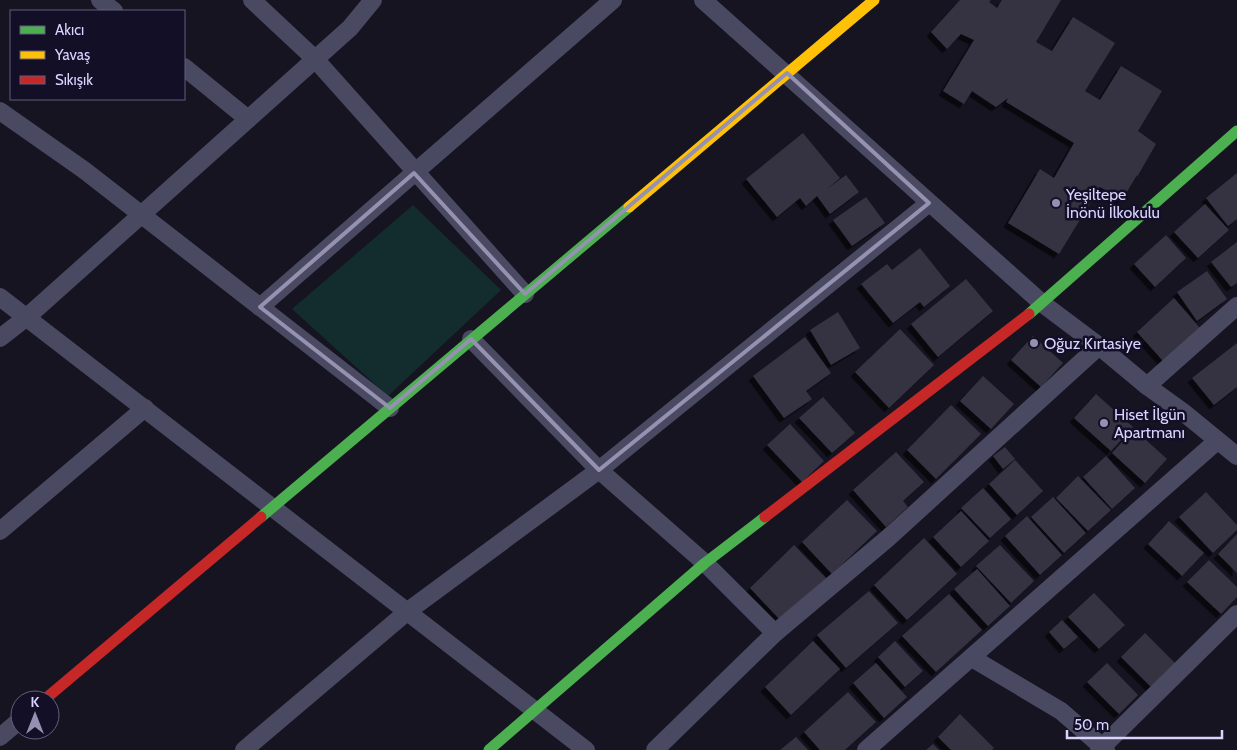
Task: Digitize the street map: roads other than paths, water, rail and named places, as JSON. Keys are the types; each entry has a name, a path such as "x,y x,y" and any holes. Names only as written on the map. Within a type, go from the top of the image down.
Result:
{"street":[{"path":"100,0 113,10"},
{"path":"252,0 315,60 414,173 525,294"},
{"path":"0,338 27,317 315,60 350,28 373,0"},
{"path":"260,307 613,0"},
{"path":"703,0 787,73 1043,304 1237,456"},
{"path":"56,690 874,0"},
{"path":"185,69 248,119"},
{"path":"0,111 84,170 390,408"},
{"path":"489,750 705,563 1043,304 1237,130"},
{"path":"244,750 408,611 599,470 929,203"},
{"path":"0,297 586,750"},
{"path":"1147,386 1237,306"},
{"path":"471,339 599,470 705,563 775,633"},
{"path":"655,750 775,633 888,538 1099,346"},
{"path":"0,531 145,408"},
{"path":"866,750 1218,441"},
{"path":"972,658 1061,712 1102,749 1237,614"},
{"path":"0,737 10,728"}],"place":[{"name":"Yeşiltepe İnönü İlkokulu","path":"1056,203"},
{"name":"Oğuz Kırtasiye","path":"1034,343"},
{"name":"Hiset İlgün Apartmanı","path":"1104,423"}]}
